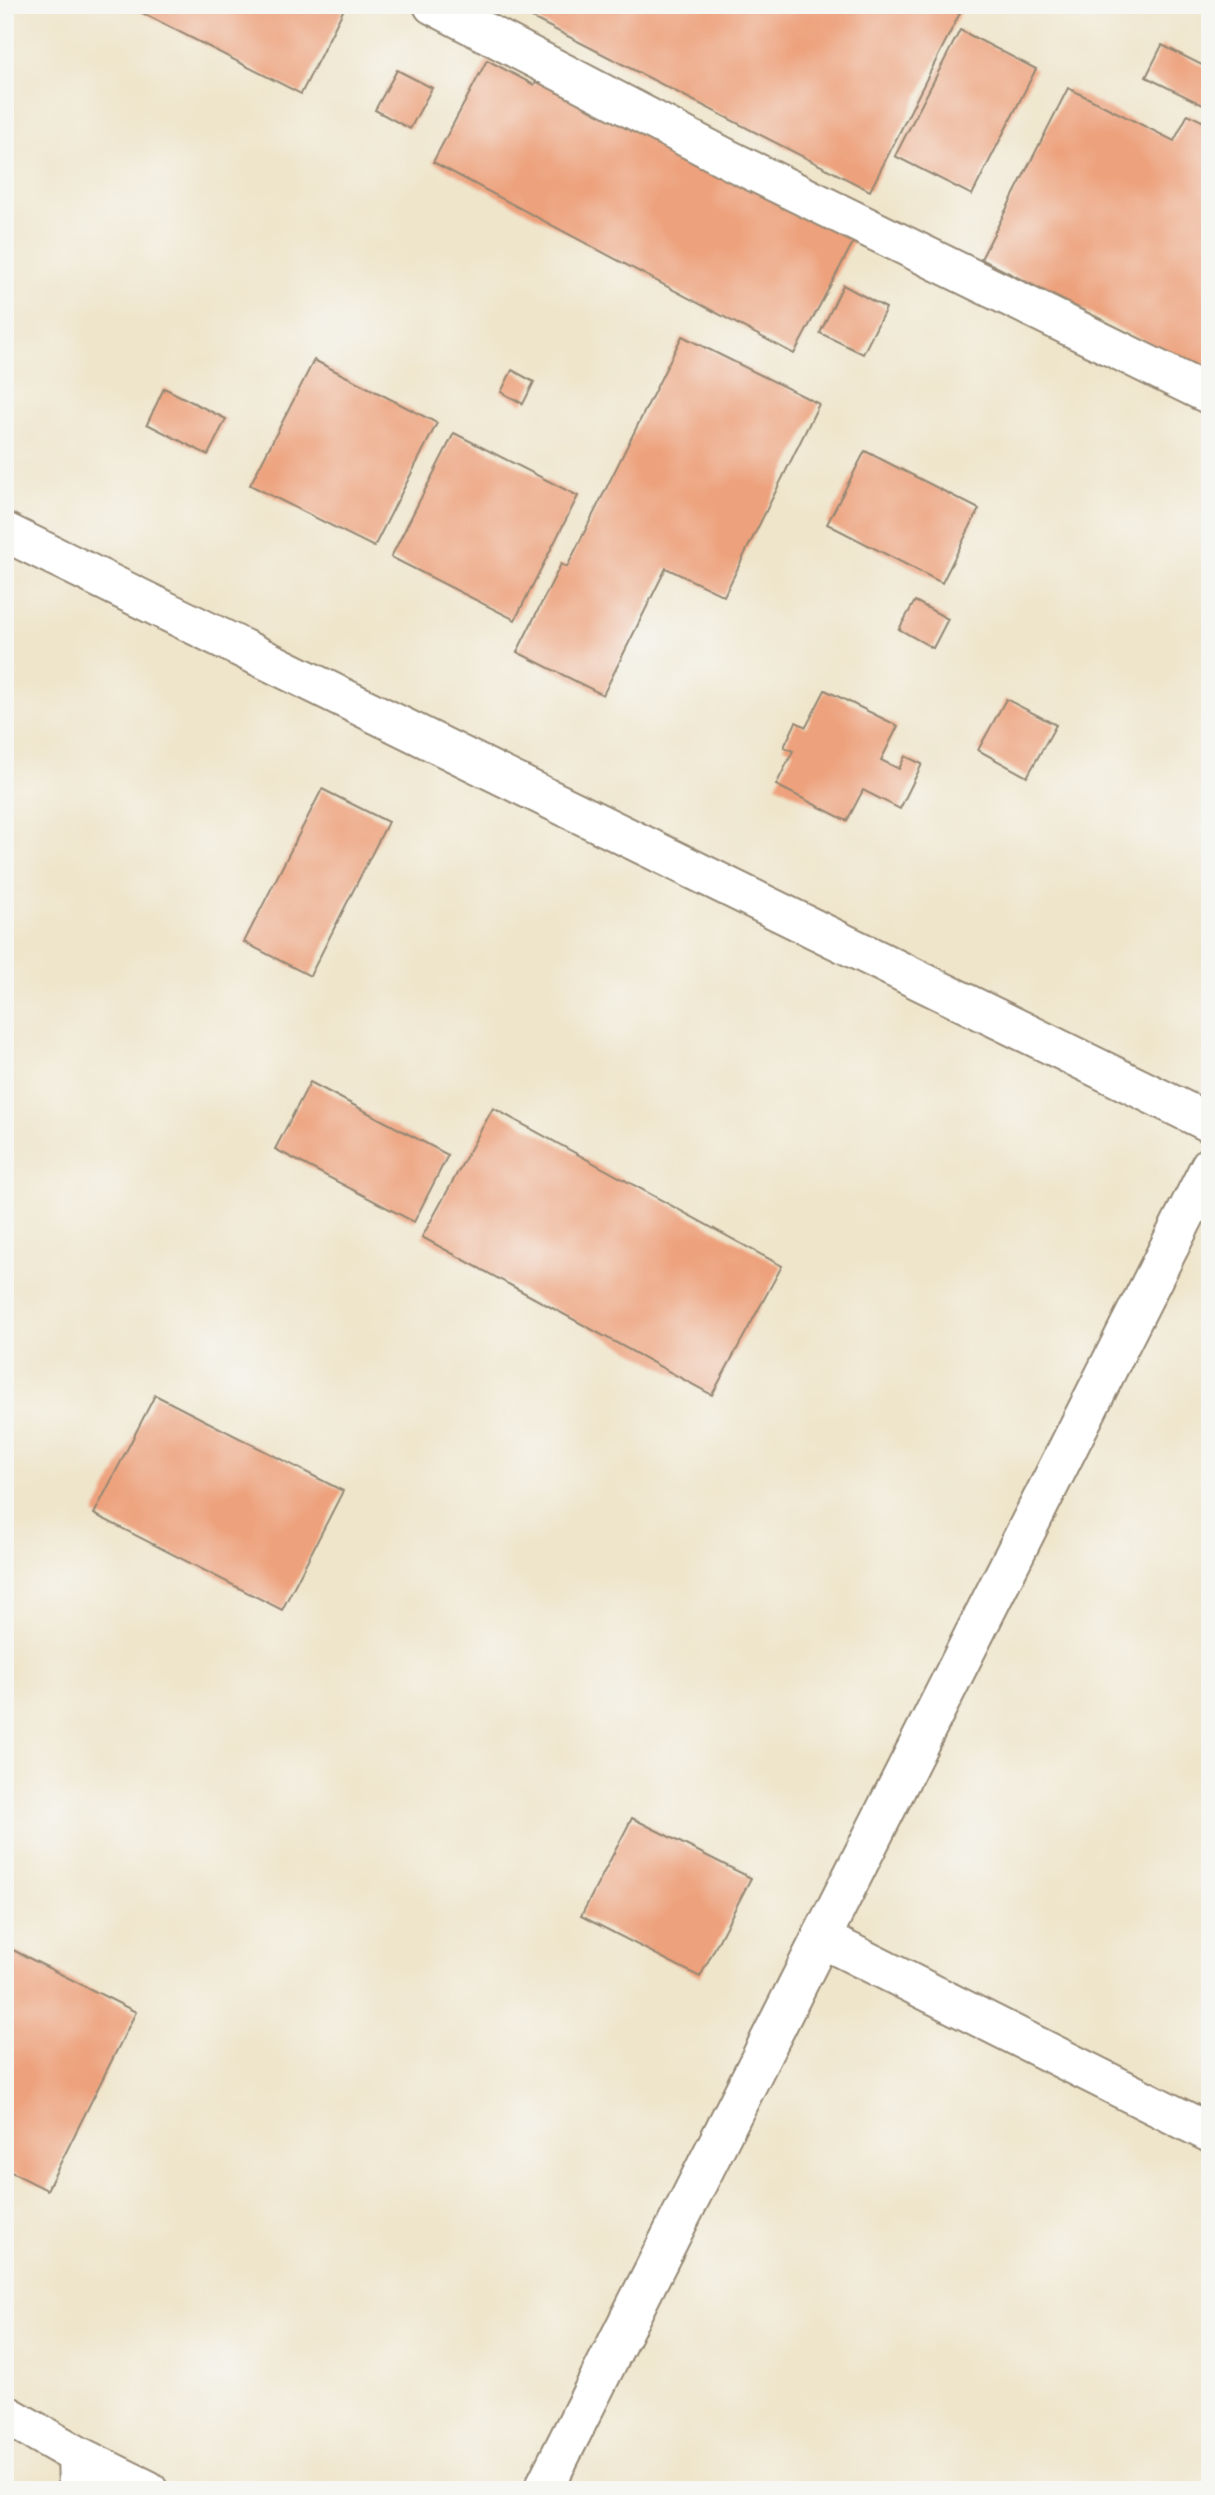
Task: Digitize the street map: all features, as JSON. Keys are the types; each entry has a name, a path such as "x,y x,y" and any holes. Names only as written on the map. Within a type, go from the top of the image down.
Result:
{"street":[{"path":"433,5 730,160 1210,395"},
{"path":"5,532 1210,1123"},
{"path":"543,2490 1210,1166"},
{"path":"821,1938 1210,2133"},
{"path":"5,2414 77,2472 148,2490"}],"building":[{"path":"127,5 346,5 301,94"},
{"path":"507,5 903,5 914,11 917,5 964,5 870,191"},
{"path":"960,30 1036,69 972,195 895,156"},
{"path":"1162,45 1210,69 1209,108 1146,77"},
{"path":"487,60 534,85 542,72 856,237 794,354 433,162"},
{"path":"397,70 432,88 410,129 375,110"},
{"path":"1068,88 1174,141 1188,114 1210,125 1210,374 981,259"},
{"path":"843,285 886,308 863,354 820,333"},
{"path":"682,336 819,404 724,596 666,568 603,695 517,652 561,564 567,567"},
{"path":"314,360 437,423 374,547 250,485"},
{"path":"512,370 534,382 523,404 501,392"},
{"path":"164,388 226,419 208,455 147,424"},
{"path":"454,433 578,496 515,620 391,557"},
{"path":"865,451 979,509 942,583 827,524"},
{"path":"915,601 948,619 933,648 899,629"},
{"path":"825,690 898,726 881,760 899,769 905,756 922,764 900,809 863,790 847,821 776,785 793,751 784,747 796,722 806,727"},
{"path":"1006,699 1056,725 1027,777 978,750"},
{"path":"322,789 388,822 310,976 244,942"},
{"path":"310,1082 448,1155 414,1222 275,1149"},
{"path":"493,1108 782,1266 712,1395 422,1237"},
{"path":"155,1395 343,1491 282,1610 94,1514"},
{"path":"632,1818 751,1878 700,1977 581,1916"},
{"path":"5,1946 136,2012 47,2190 5,2169"}]}
